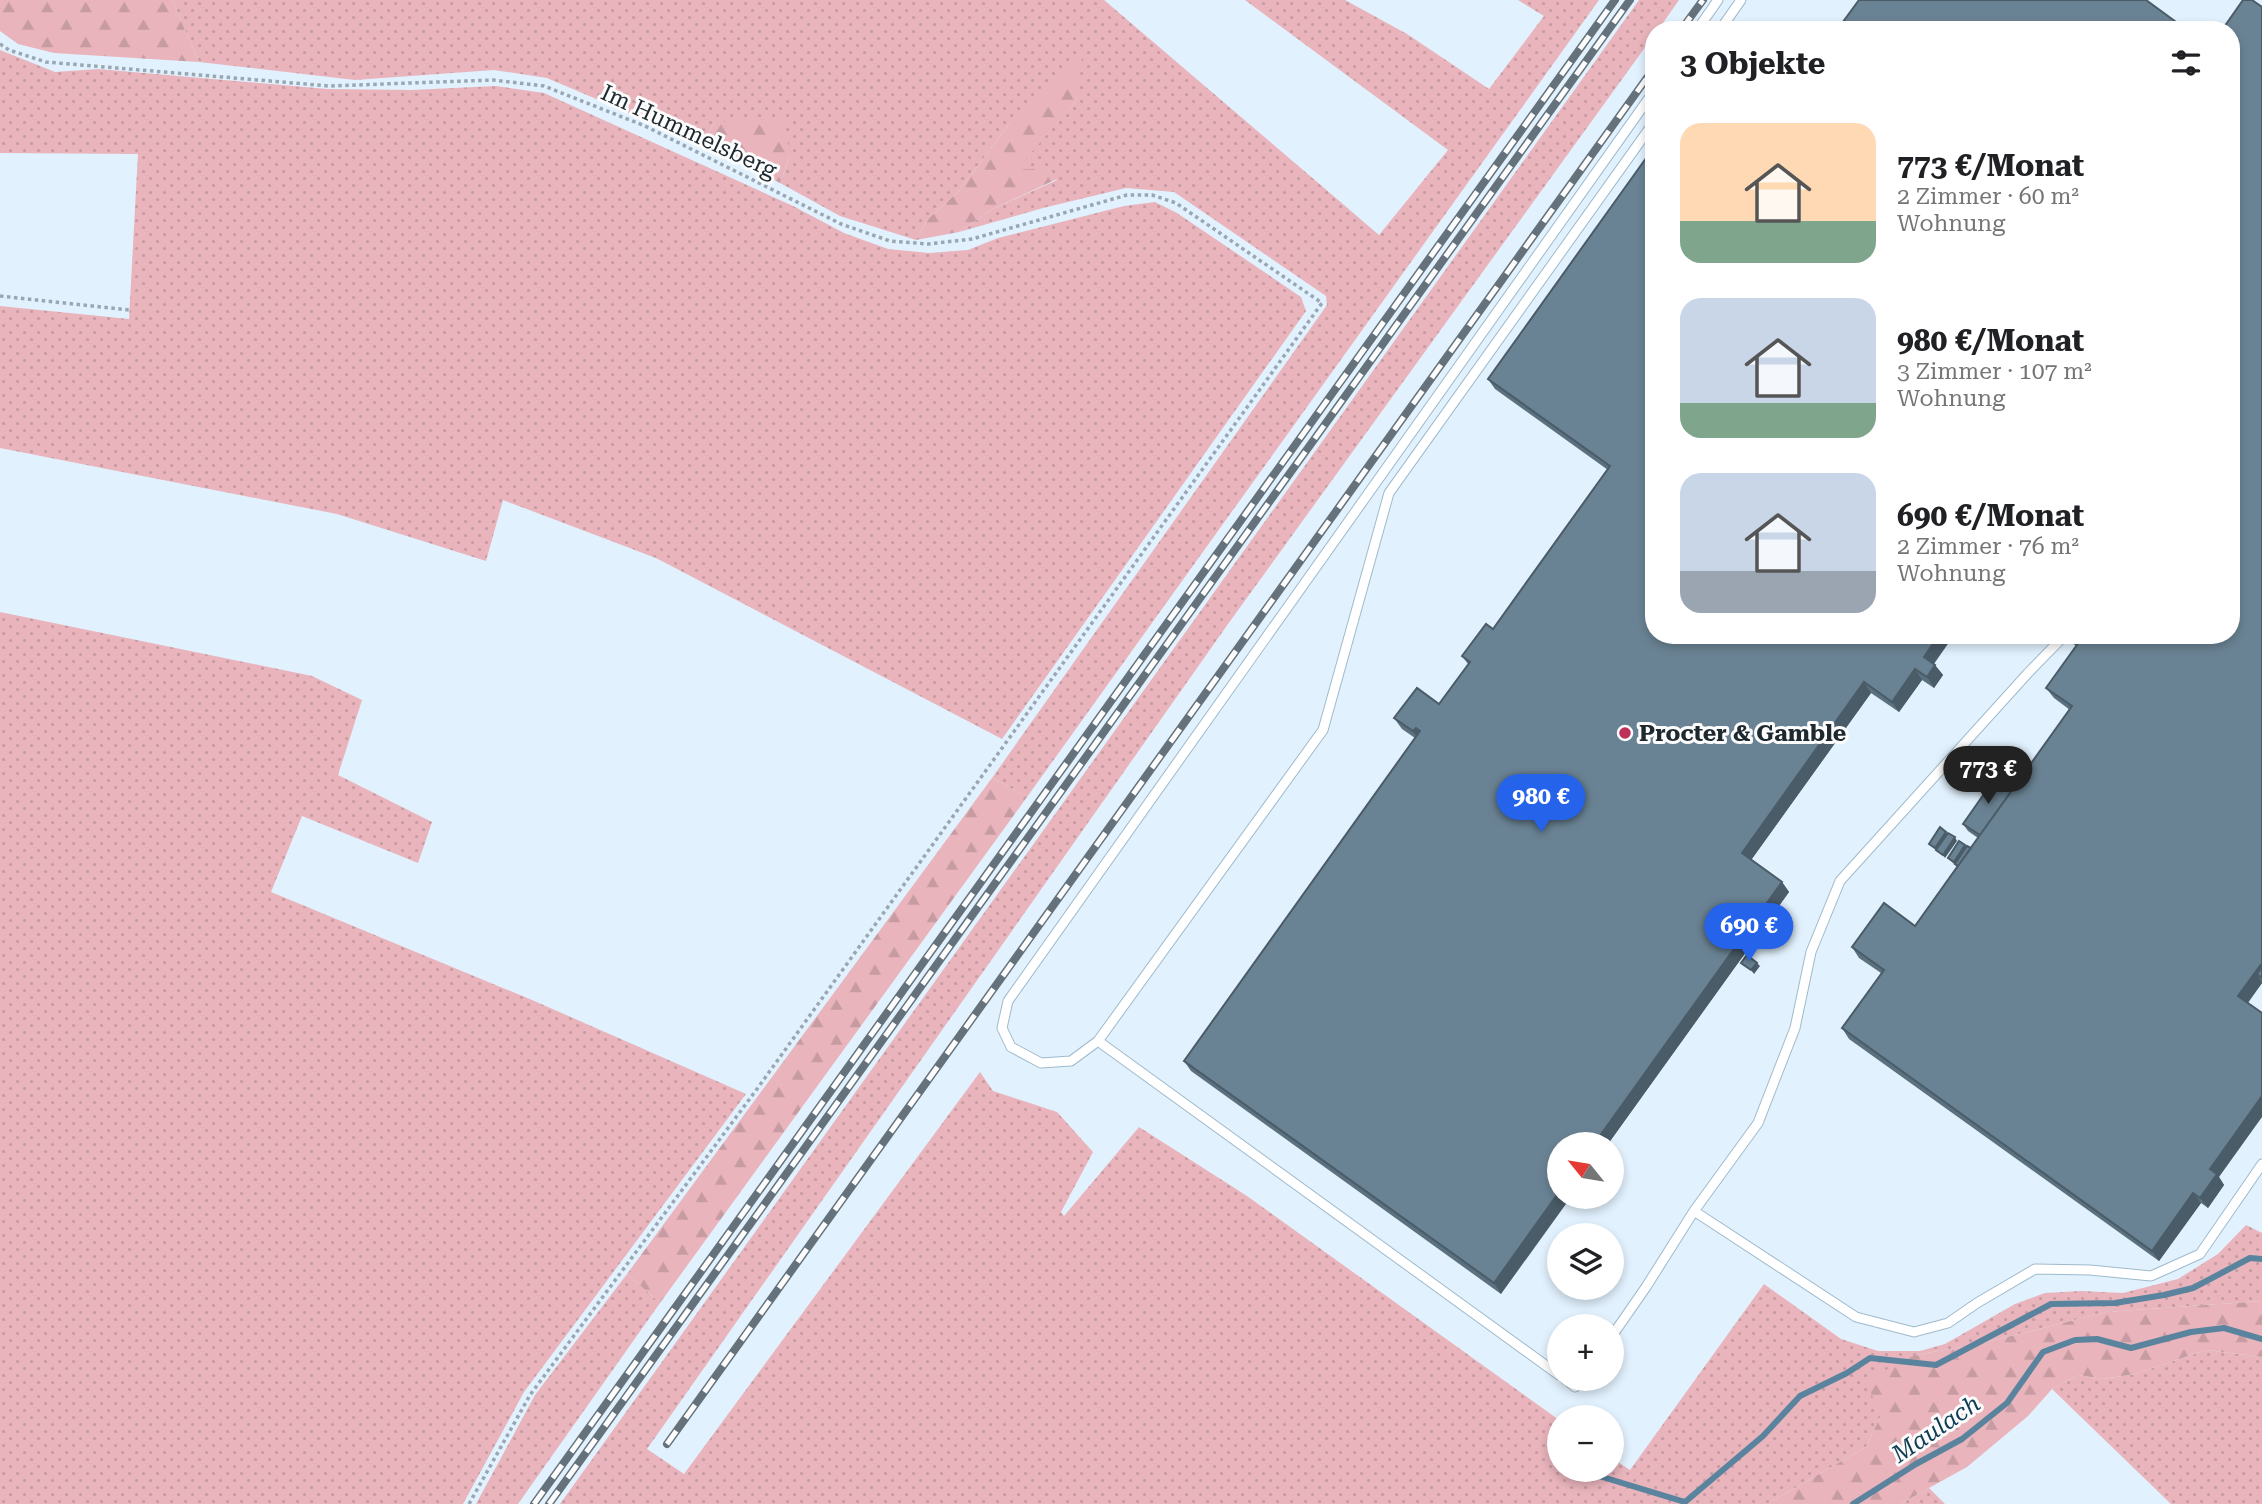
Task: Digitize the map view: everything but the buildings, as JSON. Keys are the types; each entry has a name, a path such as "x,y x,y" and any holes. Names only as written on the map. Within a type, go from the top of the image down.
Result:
{"lane":[{"path":"1703,21 1718,0"},
{"path":"1726,21 1741,0"},
{"path":"1645,104 1008,1000 1002,1028 1011,1047 1041,1063 1071,1061 1098,1041 1323,730 1390,493 1645,135"},
{"path":"1624,1319 1694,1211 1758,1123 1795,1028 1811,953 1840,881 2056,644"},
{"path":"1098,1041 1547,1366"},
{"path":"1694,1211 1856,1317 1913,1332 1948,1323 2035,1269 2090,1270 2151,1276 2200,1254 2262,1164"}],"path":[{"name":"Im Hummelsberg","path":"0,44 46,62 329,86 493,80 544,86 645,126 841,224 890,241 928,244 972,239 1127,195 1152,195 1176,203 1322,303 757,1089 530,1395 469,1504"},
{"path":"0,296 128,310"}],"green space":[{"path":"0,0 172,0 199,62 54,53 18,44 0,31"},
{"path":"172,0 1104,0 1379,235 1448,150 1245,0 1345,0 1407,34 1489,89 1544,16 1518,0 1599,0 1027,797 992,778 1327,305 1326,296 1174,192 1126,188 959,232 993,209 1057,180 1047,169 1016,169 1078,99 1010,123 959,191 927,220 916,240 840,216 780,183 790,156 715,122 702,144 547,78 494,70 355,80 199,62"},
{"path":"1639,0 1679,0 1664,21 1645,21 1645,47 1228,624 647,1449 684,1474 980,1072 993,1091 1057,1112 1093,1152 1061,1212 1064,1216 1139,1127 1247,1196 1547,1411 1547,1482 1624,1482 1624,1466 1630,1470 1764,1284 1841,1339 1878,1351 1920,1351 1945,1344 2015,1304 2045,1293 2123,1293 2178,1279 2218,1254 2246,1225 2262,1233 2262,1301 2106,1312 1979,1344 1915,1355 1866,1447 1767,1504 560,1504"},
{"path":"0,50 55,72 98,69 327,89 412,90 496,86 544,93 793,206 844,233 888,249 929,253 968,250 998,238 1124,206 1155,202 1177,213 1301,297 1306,311 1002,739 656,558 503,500 486,561 337,514 0,448 0,306 129,319 138,154 0,153"},
{"path":"1082,56 1078,99 1017,169 1047,169 1057,179 993,209 959,232 916,240 927,220 959,191 1010,123"},
{"path":"784,119 790,156 780,183 702,144 715,122"},
{"path":"0,612 312,676 362,700 338,775 432,822 418,863 302,816 271,892 532,1000 746,1094 524,1392 463,1504 0,1504"},
{"path":"992,778 1027,797 660,1303 627,1274"},
{"path":"627,1274 660,1303 518,1504 476,1504 535,1395"},
{"path":"2262,1301 2262,1357 2206,1350 2135,1374 2103,1379 2079,1375 2052,1389 2028,1416 1967,1467 1900,1504 1767,1504 1866,1447 1881,1415 1865,1380 1915,1355 1979,1344 2106,1312"},
{"path":"2206,1350 2262,1357 2262,1504 2171,1504 2052,1389 2079,1375 2103,1379 2135,1374"},
{"path":"1929,1488 1945,1504 1900,1504"}],"waterway":[{"path":"1619,1482 1685,1502 1763,1436 1800,1396 1847,1373 1870,1358 1936,1365 2051,1304 2115,1303 2164,1295 2193,1288 2250,1258 2262,1259"},
{"name":"Maulach","path":"1853,1504 1962,1439 2007,1403 2043,1352 2075,1340 2097,1339 2131,1348 2191,1332 2224,1328 2262,1339"}],"railway":[{"path":"534,1504 1615,0"},
{"path":"549,1504 1630,0"},
{"path":"1688,21 1703,0"},
{"path":"667,1444 1645,81"}],"place":[{"name":"Procter & Gamble","path":"1625,733"}]}
